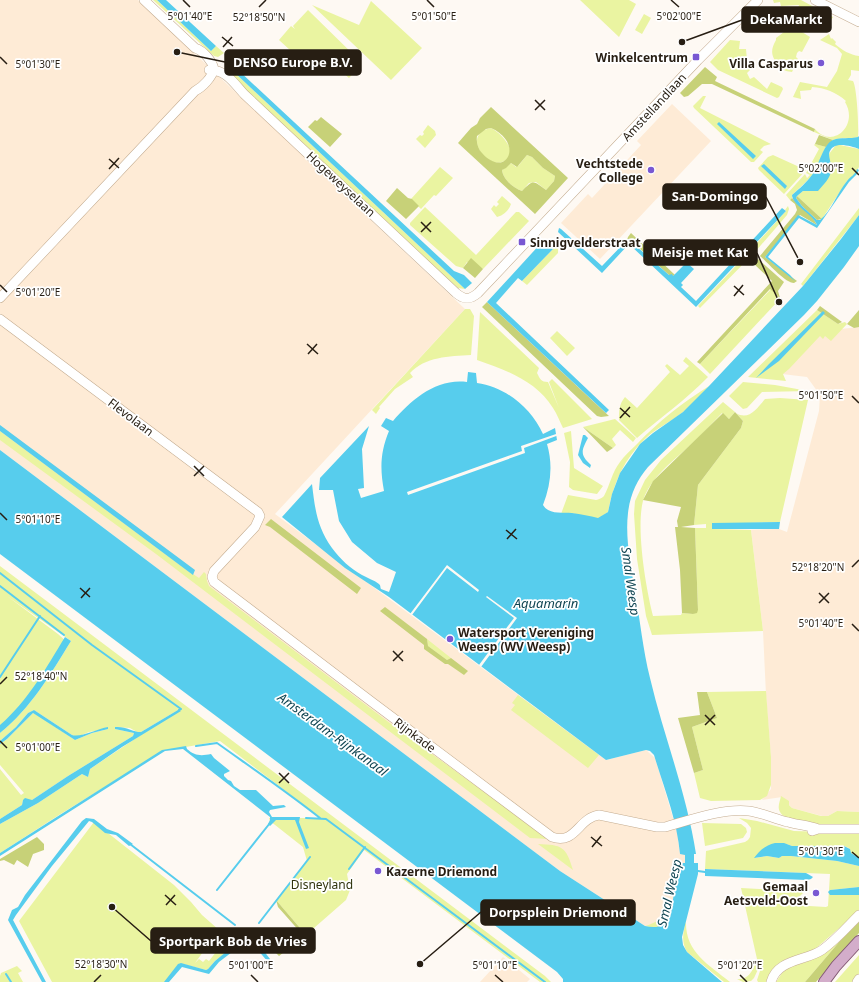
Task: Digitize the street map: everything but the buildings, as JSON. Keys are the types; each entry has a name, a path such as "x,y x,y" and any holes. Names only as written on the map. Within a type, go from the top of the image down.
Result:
{"main road":[{"path":"825,982 836,966 859,941"},
{"path":"825,982 859,947"}],"street":[{"name":"Hogeweyselaan","path":"144,0 195,48 212,70 227,75 249,98 460,297 468,299"},
{"name":"Amstellandlaan","path":"468,299 475,296 484,288 700,58 758,0"},
{"path":"815,0 859,22"},
{"path":"0,298 195,91 196,87 212,70"},
{"name":"Flevolaan","path":"0,319 252,506 260,516"},
{"name":"Rijnkade","path":"260,516 255,527 214,570 212,580 552,837 561,839 568,837 587,819 594,815 650,826 665,827 715,813 730,811 748,811 759,813 792,824 818,829 858,829"},
{"path":"772,982 777,970 827,947 859,915"}],"shaded area":[{"path":"0,0 138,0 465,309 275,514 606,760 646,750 655,758 677,831 680,854 685,854 686,863 678,863 671,914 665,924 645,926 560,871 0,450"},
{"name":"Vechtstede College","path":"672,104 711,141 600,259 561,223 588,194 592,198 641,145 637,141"},
{"path":"859,327 859,812 837,811 828,816 822,816 792,808 782,797 762,800 771,789 771,758 763,631 751,530 779,529 787,532 819,411 820,395 807,377 782,374 822,331"},
{"path":"503,957 530,979 527,982 480,982"}],"green space":[{"path":"153,0 157,0 211,51 216,46 224,53 218,57 214,56"},
{"path":"580,0 629,0 636,4 619,37"},
{"path":"773,0 801,0 833,17 830,22 826,23 823,20 824,17 801,7 793,21 799,5 781,6 780,2 774,3"},
{"path":"371,1 422,48 391,80 312,5 359,25"},
{"path":"308,10 360,61 361,65 349,78 318,51 298,72 284,59 291,51 279,40 291,26 295,29 293,26"},
{"path":"644,14 651,18 642,34 635,30"},
{"path":"793,29 810,37 802,52 799,51 797,53 796,57 798,59 792,72 778,67 779,66 774,59 772,50 776,38 784,32 793,31"},
{"path":"829,34 831,39 832,38 836,42 835,44 840,48 859,56 859,71 851,70 851,75 848,80 853,81 856,91 858,137 833,140 814,132 815,129 822,135 829,137 836,136 842,132 846,126 849,119 846,101 838,95 826,89 812,87 811,90 800,91 801,99 793,97 800,82 827,87 837,71 842,54 837,48 820,40"},
{"path":"730,40 740,41 739,49 746,49 750,70 747,73 750,79 754,77 767,89 771,82 782,87 783,89 779,97 777,98 718,70 710,62"},
{"path":"234,63 234,72 465,289 458,288 404,241 236,82 229,70"},
{"path":"705,67 717,77 715,81 815,129 814,132 712,84 702,84 688,96 684,97 680,93"},
{"path":"703,96 706,96 700,108 771,144 764,146 760,150 763,152 754,162 751,162 694,108 693,106"},
{"path":"491,107 568,178 535,214 458,143 471,128 477,124 480,118","holes":["491,128 501,134 507,142 509,150 508,156 504,161 498,163 482,153 478,147 477,136 486,129","527,155 532,157 543,168 555,176 554,181 546,190 536,183 531,183 522,191 512,185 504,177 502,170 511,163 517,167"]},
{"path":"321,117 342,134 330,147 308,127 315,120 317,121"},
{"path":"428,125 435,131 436,135 425,148 416,139 420,135 422,136 424,134 423,132"},
{"path":"491,128 505,139 510,150 508,159 502,162 496,163 489,160 479,150 477,143 478,137 482,131"},
{"path":"819,135 833,140 826,147 815,144"},
{"path":"814,145 826,147 814,173 792,195 790,200 786,195 805,174 807,178 810,175 806,173 819,149"},
{"path":"836,145 859,149 859,167 854,175 847,181 822,219 797,196 803,191 812,191 829,154"},
{"path":"527,155 532,157 543,168 555,176 554,181 546,190 536,182 529,183 522,191 512,185 504,177 502,170 511,163 516,167"},
{"path":"773,155 806,170 784,194 758,168 768,157"},
{"path":"440,167 453,178 421,209 411,199"},
{"path":"397,188 419,206 406,219 386,201"},
{"path":"502,196 511,204 506,212 497,217 491,209 494,205 496,207 499,204 497,202"},
{"path":"797,196 822,219 817,220 802,206 796,198"},
{"path":"792,198 813,218 817,225 800,215 765,257 797,281 794,283 786,280 760,256 795,214 797,210 795,204 790,200"},
{"path":"788,206 789,209 787,215 755,252 700,308 698,306 786,211 785,210"},
{"path":"425,207 476,255 516,212 519,212 529,221 483,269 467,262 463,268 456,266 410,225 410,223"},
{"path":"859,208 859,215 803,286 801,284"},
{"path":"631,233 675,275 669,275 629,239 627,240"},
{"path":"552,241 558,247 558,253 527,285 522,281 553,249 548,245"},
{"path":"471,258 483,269 475,278 463,268"},
{"path":"758,259 784,282 778,291 780,298 770,289 700,364 697,362 772,281 753,263"},
{"path":"771,289 780,298 778,301 710,374 700,364"},
{"path":"487,302 609,416 597,416 482,307"},
{"path":"820,306 842,322 838,324 817,310"},
{"path":"465,309 470,309 474,316 471,355 438,358 416,368 410,373 413,377 395,389 379,407 380,408 376,414 372,410"},
{"path":"817,310 838,324 845,322 847,324 831,341 825,336 823,339 820,336 783,374 786,381 748,377"},
{"path":"859,310 859,327 854,328 847,324"},
{"path":"480,312 539,368 537,373 538,375 542,381 548,382 559,408 549,382 552,379 592,419 563,428 553,408 538,391 509,372 477,360"},
{"path":"557,331 575,348 567,356 550,338"},
{"path":"686,357 708,377 637,438 619,420 620,408 623,400 625,397 637,408 670,372 665,366 667,364 680,375 689,366 683,361"},
{"path":"743,382 775,385 808,391 762,392 747,408 743,409 729,396"},
{"path":"709,386 687,409 645,439 631,455 620,472 608,512 598,519 571,513 561,514 568,495 596,500 603,497 615,470 626,455 662,420"},
{"path":"780,398 808,400 780,522 712,524 712,529 751,530 763,631 652,635 646,616 637,559 634,514 635,501 645,480 661,460 723,402 735,412 729,419 722,413 695,441 662,471 648,488 642,506 642,555 653,616 681,615 682,613 693,614 698,610 695,528 706,528 706,524 694,525 698,485 741,428 743,421 736,413 741,415 749,414 765,399"},
{"path":"735,412 743,421 741,428 698,485 694,525 681,527 695,528 698,610 697,613 693,614 682,613 680,570 675,527 678,527 677,521 681,507 643,500 653,481 723,413 729,419"},
{"path":"615,419 636,438 633,442 620,430 612,439 616,445 613,448 583,427"},
{"path":"583,427 613,448 607,452"},
{"path":"0,431 192,574 199,578 204,572 206,574 209,586 399,730 549,839 530,838 156,554 0,440"},
{"path":"571,431 574,468 603,486 597,494 573,490 569,487 570,462 564,433"},
{"path":"271,519 361,588 357,594 270,527 265,525"},
{"name":"Disneyland","path":"0,566 551,982 540,982 364,850 347,874 350,890 346,900 306,935 276,900 307,861 303,847 270,821 269,818 321,818 220,741 163,751 0,853 0,824 38,803 82,774 88,777 90,769 178,710 141,732 137,732 130,728 115,727 115,729 134,733 133,736 32,800 23,800 22,805 0,819 0,769 21,795 24,793 0,765 0,744 33,713 75,740 92,733 108,729 89,732 77,737 34,710 28,713 16,727 0,741 0,733 31,702 71,641 7,596 67,642 31,698 0,729"},
{"path":"385,607 427,639 428,646 447,660 451,658 468,671 464,675 424,649 424,645 380,611"},
{"path":"427,639 451,658 447,660 428,646"},
{"path":"766,691 771,757 771,785 767,796 760,800 711,801 700,798 694,773 703,770 692,727 717,718 707,692"},
{"path":"697,692 707,692 717,718 692,727 703,770 694,773 678,718 700,715"},
{"path":"518,695 599,755 588,768 511,710 515,705 512,703"},
{"path":"781,796 789,801 789,805 792,808 821,816 828,816 837,811 859,812 859,825 816,824 793,820 785,817 779,810"},
{"path":"739,818 757,821 794,831 859,833 859,858 851,853 849,848 844,846 792,846 786,844 776,844 755,858 767,856 779,858 782,856 791,856 837,861 859,866 859,887 830,890 830,895 859,895 859,911 814,950 786,959 778,964 767,982 758,982 757,980 762,965 761,963 751,981 743,982 737,979 748,976 757,959 741,888 802,891 803,893 799,897 809,906 826,907 828,906 830,874 705,869 706,851 745,842 750,837 751,828 747,823"},
{"path":"94,822 174,885 202,915 219,930 195,963 199,959 203,962 206,959 209,961 230,934 240,943 215,961 206,970 183,964 168,982 52,982 19,921"},
{"path":"702,823 741,824 746,828 747,832 743,838 705,846"},
{"path":"37,837 44,844 44,850 33,854 28,867 17,860 14,865 4,860 0,861 0,859"},
{"path":"538,844 553,845 562,848 568,856 573,870"},
{"path":"276,900 306,935 279,956 276,953 301,933 278,907"},
{"path":"672,903 668,920 662,926 645,926 662,918"},
{"path":"859,919 859,922 840,941 805,982 776,982 787,967 806,962"},
{"path":"686,921 689,941 699,956 730,982 724,982 687,952 683,937"},
{"path":"859,922 859,933 816,982 805,982 840,941"},
{"path":"859,955 859,974 853,982 835,982"},
{"path":"17,966 22,971 18,973 23,982 0,982 1,973"}],"water":[{"path":"157,0 166,0 216,46 211,51"},
{"path":"237,69 454,271 464,275 472,283 465,289 234,72"},
{"path":"719,122 756,156 753,159 717,124"},
{"path":"859,136 859,149 837,145 831,150 829,154 831,173 818,191 803,191 796,198 817,220 820,220 828,211 847,181 857,169 859,170 817,228 799,218 768,257 795,281 765,257 798,215 817,225 815,221 795,202 792,195 812,175 826,146 830,142 836,139 855,138"},
{"path":"764,164 787,186 785,189 761,166"},
{"path":"782,208 786,211 696,307 630,245 628,245 602,273 558,232 559,228 561,229 602,266 628,239 669,275 672,274 673,276 687,263 694,269 681,283 683,285 681,287 696,301"},
{"path":"859,215 859,246 817,301 648,467 635,488 630,500 627,532 645,657 687,809 696,854 694,854 694,863 698,863 698,874 682,937 683,945 687,952 722,982 563,982 563,979 557,972 0,554 0,450 560,871 645,926 661,926 667,921 671,914 678,863 685,863 685,855 680,854 673,816 654,755 650,751 646,750 606,760 389,597 345,568 282,517 312,484 320,525 332,548 350,567 380,585 381,589 389,592 396,572 377,563 352,542 339,521 333,490 319,490 320,478 369,426 362,449 364,488 358,489 361,498 384,491 382,454 389,431 381,426 386,418 393,421 416,398 435,387 445,383 467,382 468,372 476,373 477,383 498,389 516,400 532,416 543,434 555,428 557,440 547,444 550,459 550,474 548,490 543,505 552,512 575,513 598,518 608,512 612,494 620,473 640,444 683,412 709,386 803,286"},
{"path":"543,241 553,249 522,281 518,278 496,303 609,410 606,413 487,302"},
{"path":"823,311 825,313 779,361 756,378 769,364"},
{"path":"0,425 195,570 193,575 0,431"},
{"path":"583,435 588,438 584,446 583,455 591,465 590,468 583,463 578,455"},
{"path":"780,522 779,529 712,529 712,523"},
{"path":"65,637 71,641 31,702 0,733 0,725 28,695"},
{"path":"34,710 75,736 108,727 108,729 92,733 75,740 33,713 0,744 0,741 16,727 28,713"},
{"path":"178,710 181,711 122,747 90,769 88,777 82,774 38,803 0,824 0,819 22,805 25,798 32,800 133,736 134,733 115,729 115,727 122,727 141,732"},
{"path":"186,746 187,749 195,754 211,754 230,771 224,774 224,776 240,790 256,790 273,806 284,805 286,807 270,810 269,812 272,817 300,817 299,822 309,848 306,849 295,820 276,820 270,826 268,824 270,817 183,749 165,751 0,856 0,853 162,750"},
{"path":"86,818 94,819 107,829 118,833 133,844 129,846 116,835 105,833 89,821 52,866 16,915 13,920 46,982 42,982 8,920 12,910 18,907 25,895 82,821"},
{"path":"775,843 784,843 792,846 844,846 850,849 851,853 859,858 859,866 837,861 791,856 782,856 779,858 767,856 754,858 763,848"},
{"path":"705,869 806,873 813,877 807,880 705,876"},
{"path":"859,887 859,895 830,895 828,892 830,890"},
{"path":"247,933 250,933 270,959 270,962 268,962 246,936"},
{"path":"238,942 240,943 240,946 219,962 209,974 182,967 169,982 164,982 178,964 181,963 206,970 208,969 215,961"}],"pier":[{"path":"559,433 559,435 524,448 525,453 408,495 407,492 522,451 521,446"},
{"path":"447,565 479,590 478,592 447,568 412,615 410,614"},
{"path":"487,596 517,618 481,667 479,665 514,618 486,597"}],"waterway":[{"path":"0,573 92,645 181,709 179,710"},
{"path":"0,586 64,635"},
{"path":"0,677 40,616"},
{"path":"196,746 217,743 320,818"},
{"path":"306,818 326,819 545,982"},
{"path":"217,890 270,823"},
{"path":"130,844 235,925"},
{"path":"349,869 365,847"},
{"path":"259,923 310,857"},
{"path":"698,871 705,872"},
{"path":"6,974 11,982"}],"place":[{"name":"DekaMarkt","path":"682,42"},
{"name":"DENSO Europe B.V.","path":"177,52"},
{"name":"Winkelcentrum","path":"696,57"},
{"name":"Villa Casparus","path":"821,63"},
{"name":"Vechtstede College","path":"651,170"},
{"name":"Sinnigvelderstraat","path":"522,242"},
{"name":"San-Domingo","path":"800,262"},
{"name":"Meisje met Kat","path":"779,302"},
{"name":"Watersport Vereniging Weesp (WV Weesp)","path":"450,639"},
{"name":"Kazerne Driemond","path":"378,871"},
{"name":"Gemaal Aetsveld-Oost","path":"816,893"},
{"name":"Sportpark Bob de Vries","path":"112,907"},
{"name":"Dorpsplein Driemond","path":"420,964"}],"water label":[{"name":"Smal Weesp","path":"631,581"},
{"name":"Aquamarin","path":"546,603"},
{"name":"Amsterdam-Rijnkanaal","path":"333,734"},
{"name":"Smal Weesp","path":"669,893"}]}
